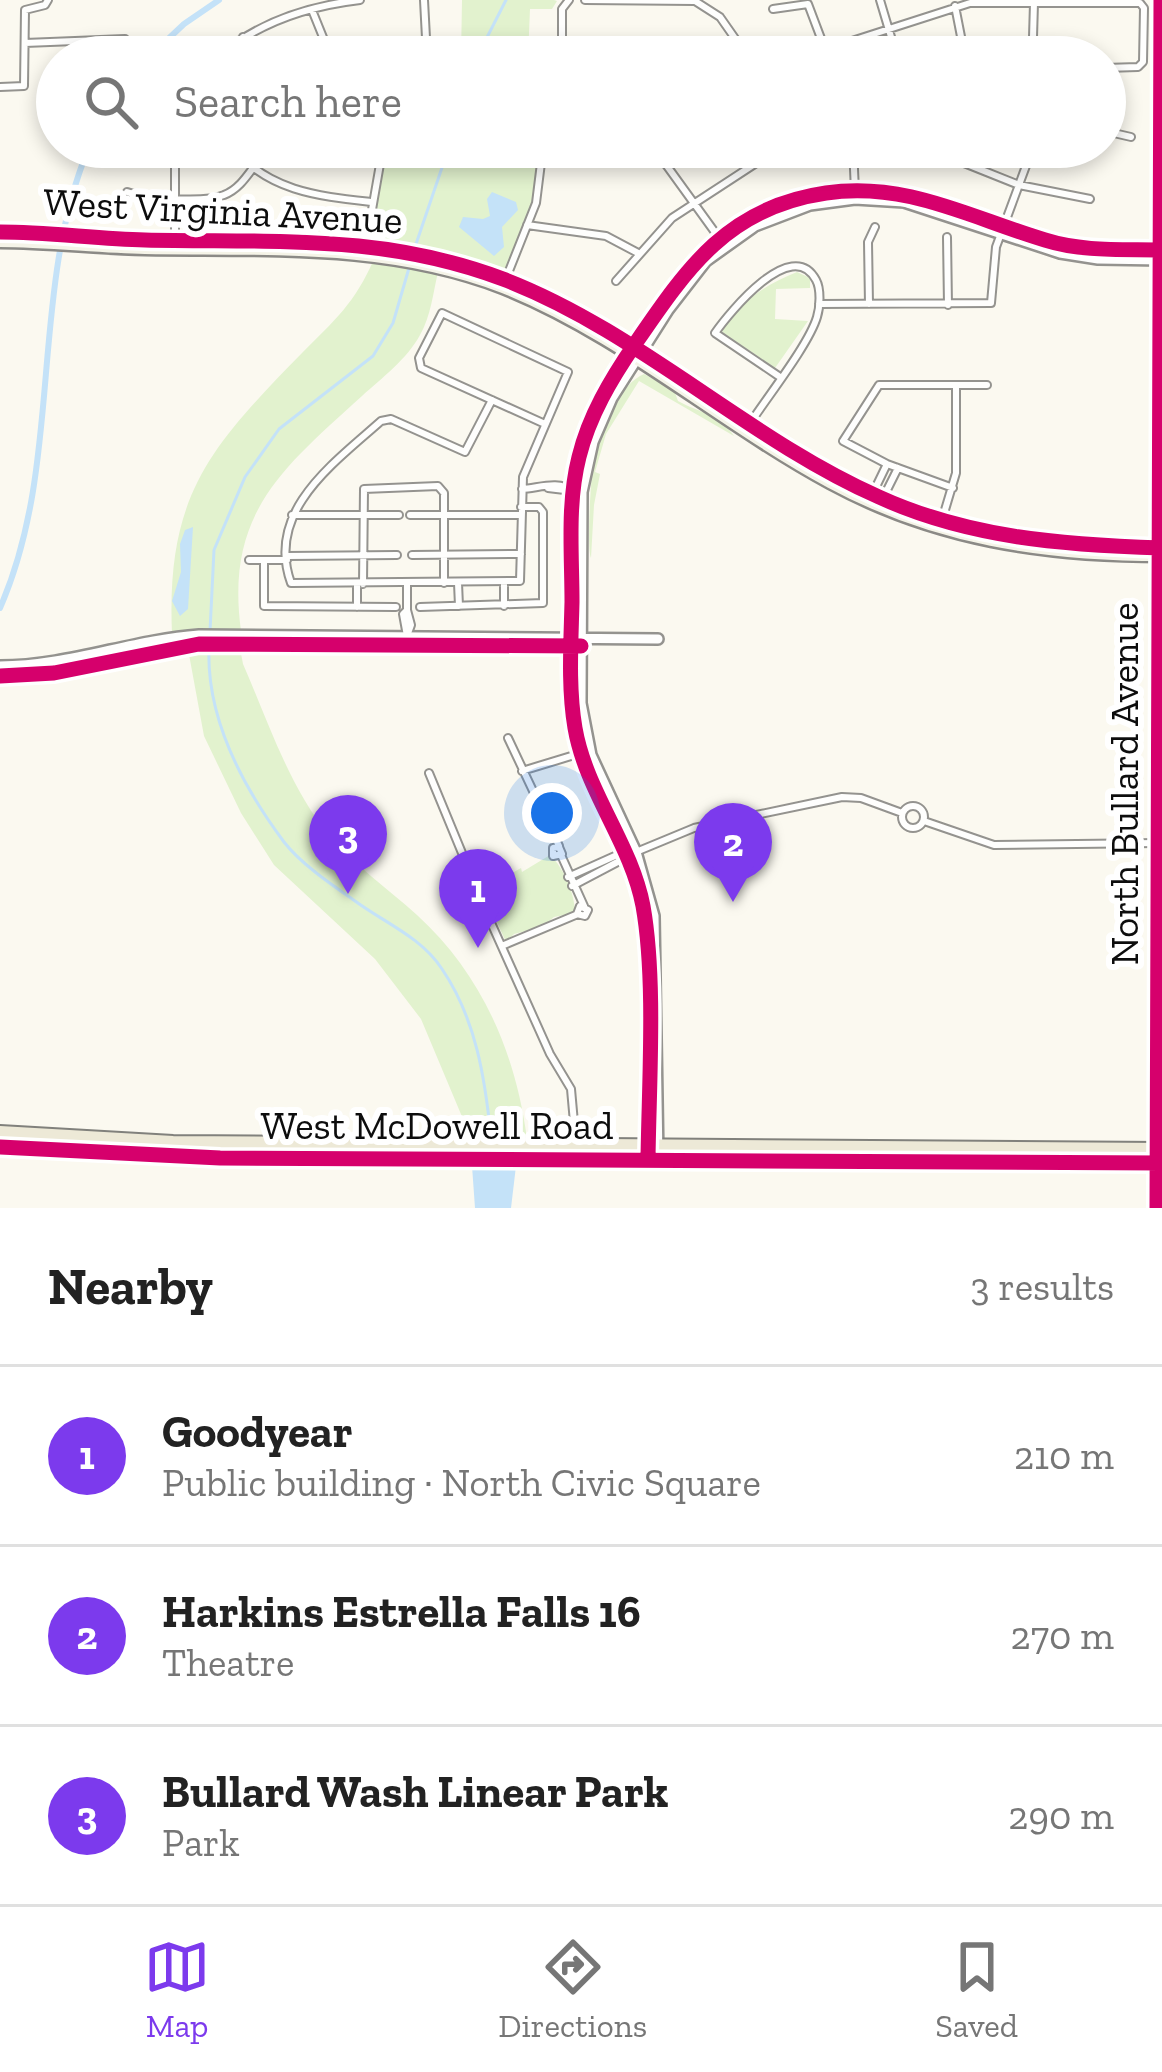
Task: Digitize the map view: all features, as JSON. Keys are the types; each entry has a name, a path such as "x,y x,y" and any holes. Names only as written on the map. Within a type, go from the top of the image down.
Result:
{"main road":[{"name":"North Bullard Avenue","path":"1157,1208 1161,0"},
{"name":"West Virginia Avenue","path":"0,232 73,240 398,254"},
{"name":"West Virginia Avenue","path":"0,242 55,238"},
{"name":"West Virginia Avenue","path":"175,245 290,239 366,244 504,284 634,354 876,501"},
{"path":"876,501 945,514 1019,543"},
{"path":"876,501 952,533 1088,555 1160,552"},
{"name":"West McDowell Road","path":"0,1132 120,1148 330,1158 479,1152 903,1154 1030,1146 1159,1156"},
{"name":"West McDowell Road","path":"0,1147 75,1152 173,1142 379,1144 479,1152"},
{"path":"330,1158 350,1150 372,1150 379,1144"},
{"name":"West McDowell Road","path":"507,1152 576,1144 738,1160 822,1146 982,1161 1159,1156"},
{"path":"982,1161 1027,1153 1030,1146"}],"street":[{"path":"245,36 311,9 360,0"},
{"path":"424,0 426,36"},
{"path":"585,0 695,2 720,17 733,36"},
{"path":"880,0 890,36"},
{"path":"0,87 24,86 26,8 47,1"},
{"path":"564,36 567,1"},
{"path":"1034,3 1035,36"},
{"path":"866,36 955,6 1140,3 1144,8 1141,65 1126,66"},
{"path":"773,9 808,4 820,36"},
{"path":"955,6 961,36"},
{"path":"311,9 322,36"},
{"path":"25,43 36,42"},
{"path":"1126,136 1131,137"},
{"path":"175,168 175,245"},
{"path":"127,192 142,197 224,195 253,168 294,190 370,202"},
{"path":"366,244 378,168"},
{"path":"504,284 541,185 542,168"},
{"path":"668,168 722,242"},
{"path":"616,280 660,228 748,168"},
{"path":"854,168 855,194"},
{"path":"974,168 1018,185 1090,199"},
{"path":"819,304 987,305 993,300 994,263 1002,230 1025,168"},
{"path":"632,854 581,753 572,701 578,491 597,428 681,275 780,205 813,195 909,194 1002,230 1079,248 1160,255"},
{"path":"527,225 592,233 638,254"},
{"path":"869,304 868,242 874,227"},
{"path":"947,237 948,305"},
{"path":"748,427 781,377 817,320 819,287 808,271 797,266 771,276 732,309 715,333 781,377"},
{"path":"492,400 465,452 387,418 314,482 292,515 287,558 291,584 520,581 527,464 545,424 568,372 442,314 418,363 545,424"},
{"path":"945,514 953,488 956,385"},
{"path":"953,488 887,464 843,441 874,388 987,385"},
{"path":"876,501 887,464"},
{"path":"876,501 898,468"},
{"path":"522,489 566,486 578,491"},
{"path":"357,607 364,489 443,489 444,583"},
{"path":"410,515 542,509 543,603 420,607"},
{"path":"292,515 399,514"},
{"path":"412,555 521,554"},
{"path":"249,560 397,556"},
{"path":"264,560 264,606 396,607"},
{"path":"458,583 459,606"},
{"path":"504,583 504,606"},
{"path":"407,584 411,625 407,640"},
{"path":"0,676 54,673 199,639"},
{"path":"0,666 51,664 157,640 658,639"},
{"path":"576,641 588,744 649,894 657,945 653,1152"},
{"path":"504,946 580,910 508,739"},
{"path":"522,771 581,753"},
{"path":"429,773 550,1054 571,1089 576,1144"},
{"path":"570,881 694,828 842,797 861,798 902,814"},
{"path":"917,806 924,812 924,821 918,828 909,828 902,814 917,806"},
{"path":"924,821 994,845 1159,843"}],"green space":[{"path":"462,0 557,1 552,9 530,9 529,36 461,36"},
{"path":"383,168 536,168 532,201 505,272 371,239"},
{"path":"374,259 438,272 420,335 394,368 284,471 266,497 242,555 241,631 200,629 172,634 177,545 200,477 242,417 343,310"},
{"path":"797,272 810,278 810,288 776,289 775,319 808,321 775,368 722,332 754,295"},
{"path":"644,374 674,390 678,401 722,423 734,436 639,381 606,434 595,472 600,474 591,558 595,446 621,394"},
{"path":"240,648 280,753 315,816 360,867 440,938 477,989 514,1076 527,1139 463,1139 463,1119 421,1019 375,959 274,865 241,813 204,736 188,649"},
{"path":"550,855 568,882 575,913 554,917 506,942 480,885 490,881 492,885"}],"water":[{"path":"492,192 516,202 518,210 502,227 504,247 494,256 459,227 463,217 490,216 487,199"},
{"path":"193,527 188,609 180,616 172,601 181,572 180,544 185,530"},
{"path":"472,1166 516,1166 511,1208 475,1208"}],"waterway":[{"path":"171,36 219,0"},
{"path":"488,36 506,0"},
{"path":"0,608 20,552 32,495 58,260 82,168"},
{"path":"415,247 442,168"},
{"path":"210,631 214,550 245,477 279,429 373,356 393,323 409,268"},
{"path":"209,647 214,699 230,750 284,842 327,881 424,948 454,988 477,1050 491,1137"}],"cycle path":[{"path":"1157,1208 1161,0"},
{"path":"648,1159 651,998 643,906 629,861 581,751 571,697 575,475 583,442 609,384 673,290 713,245 762,212 792,200 826,193 884,192 938,204 1059,244 1162,250"},
{"path":"0,232 325,243 458,264 553,301 647,355 830,473 913,511 1018,537 1162,548"},
{"path":"0,676 54,673 199,644 581,646"},
{"path":"0,1147 220,1158 1162,1163"}],"place":[{"name":"Bullard Wash Linear Park","path":"348,894"},
{"name":"Harkins Estrella Falls 16","path":"733,902"},
{"name":"Goodyear","path":"478,948"}]}
